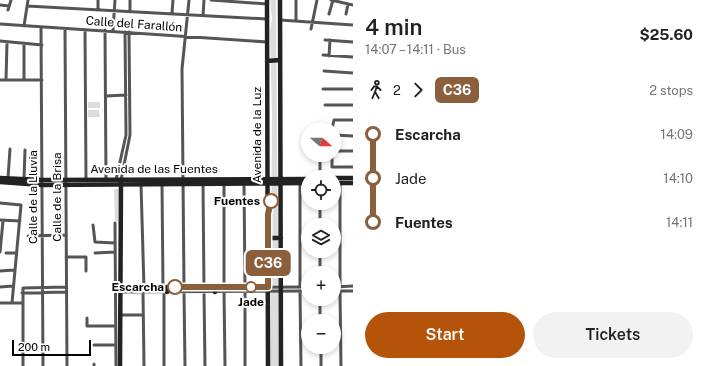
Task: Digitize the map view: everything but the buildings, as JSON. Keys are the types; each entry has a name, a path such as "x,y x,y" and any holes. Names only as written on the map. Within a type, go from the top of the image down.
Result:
{"main road":[{"name":"Avenida de la Luz","path":"280,0 281,366"},
{"name":"Avenida de la Luz","path":"267,2 268,366"},
{"path":"267,61 280,60"},
{"name":"Avenida de las Fuentes","path":"0,178 24,179 42,183"},
{"path":"341,178 353,178"},
{"path":"250,184 256,183 256,179"},
{"name":"Avenida de las Fuentes","path":"0,182 42,183 256,179 268,182"},
{"name":"Avenida de las Fuentes","path":"65,182 106,180 141,184 182,181 250,184 301,180"},
{"name":"Avenida de las Fuentes","path":"281,181 300,183"},
{"path":"118,182 120,366"},
{"path":"341,183 353,183"},
{"path":"268,238 281,238"}],"street":[{"path":"8,10 11,0"},
{"path":"24,26 28,0"},
{"path":"98,0 98,10"},
{"path":"113,30 115,0"},
{"path":"130,0 130,12"},
{"path":"172,14 173,0"},
{"path":"184,287 182,69 189,0"},
{"path":"203,16 204,0"},
{"path":"212,0 267,2"},
{"path":"296,0 296,21"},
{"path":"311,29 317,0"},
{"path":"329,14 332,0 353,5"},
{"path":"346,14 348,4"},
{"path":"0,5 10,6"},
{"path":"27,6 267,19"},
{"path":"280,20 353,25"},
{"name":"Calle del Farallón","path":"0,24 41,28 113,30 185,37 267,42"},
{"name":"Calle de la Lluvia","path":"41,28 43,366"},
{"name":"Calle de la Brisa","path":"65,29 67,366"},
{"path":"85,30 86,180"},
{"path":"105,30 106,180"},
{"path":"118,182 126,135 125,32"},
{"path":"118,182 130,135 129,32"},
{"path":"325,40 353,42"},
{"path":"329,56 330,40"},
{"path":"0,41 42,45"},
{"path":"6,80 7,42"},
{"path":"24,43 24,80"},
{"path":"323,55 353,57"},
{"path":"324,71 353,73"},
{"path":"0,80 42,80"},
{"path":"324,89 353,89"},
{"path":"106,96 126,95"},
{"path":"325,105 353,105"},
{"path":"334,122 334,120 353,120"},
{"path":"341,135 353,136"},
{"path":"8,178 10,150"},
{"path":"24,179 25,150"},
{"path":"341,151 353,151"},
{"path":"332,162 332,167 353,167"},
{"path":"162,183 165,290 164,366"},
{"path":"203,183 204,288"},
{"path":"224,183 225,366"},
{"path":"281,289 300,286 300,183"},
{"path":"141,184 144,288"},
{"path":"244,184 245,366"},
{"path":"0,203 21,204 12,303"},
{"path":"340,210 340,266"},
{"path":"0,252 2,221 20,221"},
{"path":"115,223 116,366"},
{"path":"93,225 95,242 115,244"},
{"path":"28,236 66,235"},
{"path":"95,253 115,252"},
{"path":"6,253 16,253"},
{"path":"66,257 86,257 86,271"},
{"path":"0,270 14,270"},
{"path":"0,287 13,286"},
{"path":"341,286 353,286"},
{"path":"23,366 23,288 66,287"},
{"path":"120,290 143,292 184,287 214,290 281,289 300,291 301,366"},
{"path":"120,290 144,288 184,292 204,292 214,290"},
{"path":"341,291 353,291"},
{"path":"22,292 66,292"},
{"path":"143,292 144,366"},
{"path":"184,292 185,366"},
{"path":"204,292 205,366"},
{"path":"0,303 22,303"},
{"path":"340,306 341,366"},
{"path":"120,315 143,315"},
{"path":"87,318 87,326 115,326"},
{"path":"94,345 115,345"},
{"path":"321,354 321,366"}],"shaded area":[{"path":"270,0 276,0 279,366 270,366 272,115 270,30 272,20"},
{"path":"88,102 100,102 100,108 88,108"},
{"path":"88,110 99,110 100,117 88,117"},
{"path":"114,189 119,189 118,221 115,221"}],"bus line":[{"name":"C36","path":"175,287 268,287 268,214 271,201"}],"place":[{"name":"Fuentes","path":"271,201"},
{"name":"Escarcha","path":"175,287"},
{"name":"Jade","path":"251,287"}]}
